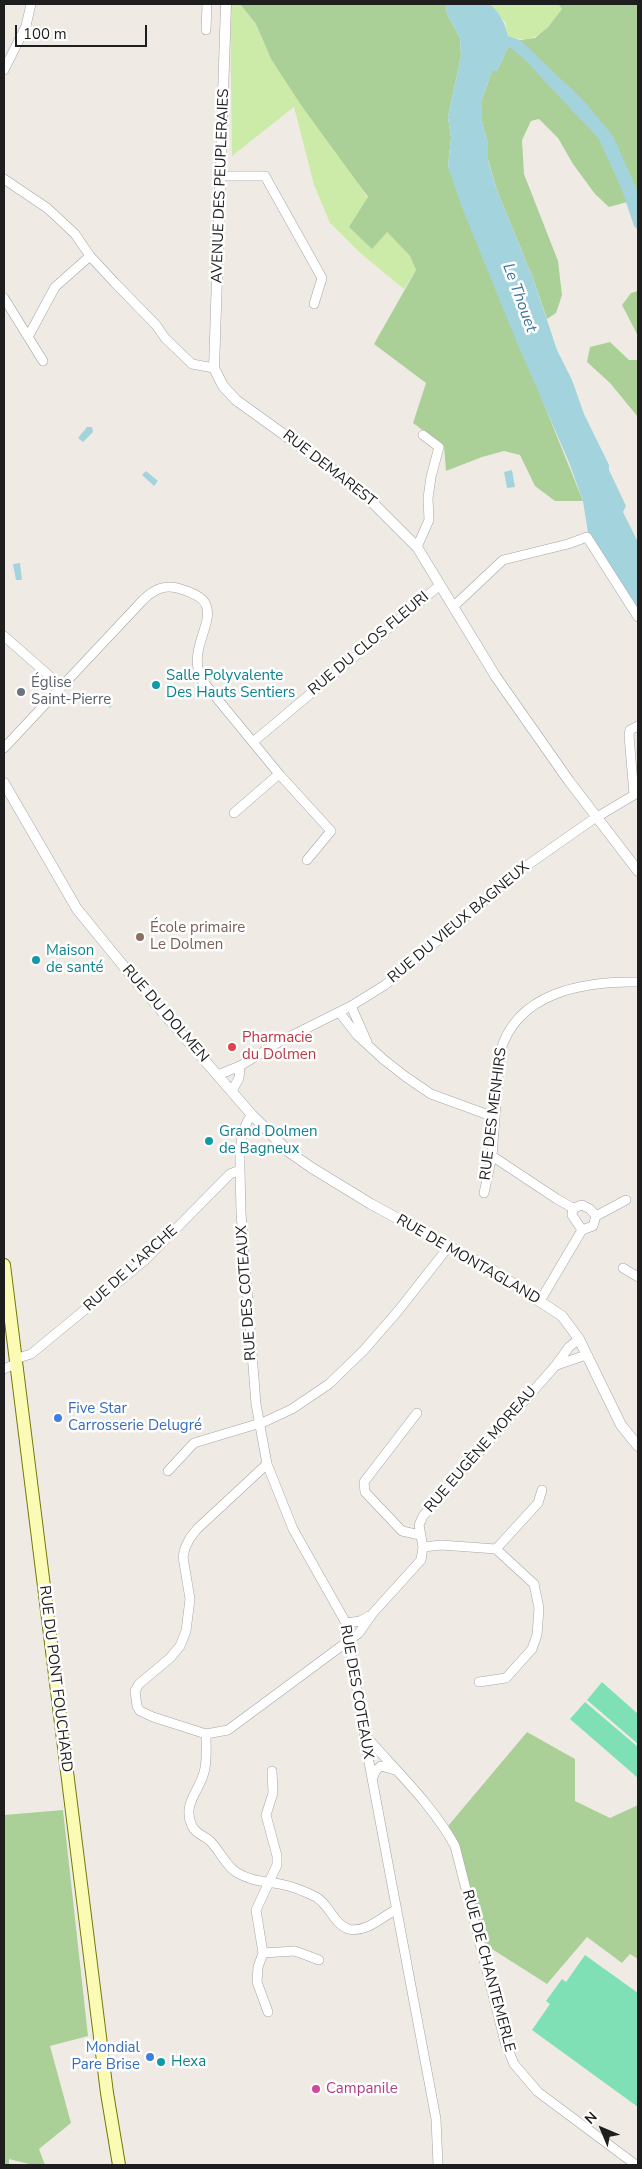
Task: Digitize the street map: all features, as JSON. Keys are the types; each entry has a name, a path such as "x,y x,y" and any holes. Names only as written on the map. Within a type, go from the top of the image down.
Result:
{"main road":[{"name":"RUE DU PONT FOUCHARD","path":"4,1265 11,1364 107,2093 119,2165"},
{"name":"RUE DU PONT FOUCHARD","path":"107,2093 111,2165"}],"street":[{"path":"4,70 7,58 26,26 31,4"},
{"path":"206,30 207,4"},
{"name":"AVENUE DES PEUPLERAIES","path":"214,368 222,176 226,4"},
{"path":"222,176 265,176 322,278 314,304"},
{"path":"4,179 47,208 58,218 74,234 90,256 156,325 165,338 190,362 214,368"},
{"path":"28,337 55,287 90,256"},
{"path":"4,298 43,361"},
{"name":"RUE DEMAREST","path":"214,368 223,386 236,400 358,488 417,547 496,677 596,818 638,871"},
{"path":"417,547 429,520 428,498 439,448 423,435"},
{"path":"453,607 502,560 568,544 587,537 638,617"},
{"name":"RUE DU CLOS FLEURI","path":"254,742 440,585"},
{"path":"4,748 149,594 164,587 178,588 200,597 206,605 207,617 196,653 197,670 201,680 279,774 332,831 307,860"},
{"path":"4,636 62,687"},
{"name":"RUE DU VIEUX BAGNEUX","path":"218,1075 240,1066 281,1041 351,1006 392,980 522,869 596,818 634,795 629,735 630,730 638,726"},
{"path":"234,813 279,774"},
{"name":"RUE DU DOLMEN","path":"4,783 77,909 134,979 252,1115"},
{"name":"RUE DES MENHIRS","path":"484,1193 492,1156 500,1053 504,1038 511,1026 547,996 595,984 638,982"},
{"path":"351,1006 367,1043"},
{"path":"339,1012 357,1035 383,1059 431,1094 494,1117"},
{"path":"232,1091 239,1078 240,1066"},
{"name":"RUE DES COTEAUX","path":"252,1115 243,1132 240,1149 240,1170 241,1213 254,1395 259,1424 267,1464 293,1529 346,1624 368,1759 436,2119 438,2165"},
{"name":"RUE DE MONTAGLAND","path":"252,1115 289,1152 312,1168 371,1204 450,1245 562,1316 578,1339 621,1425 638,1446"},
{"path":"492,1156 557,1200 573,1208 582,1205 590,1209 596,1216"},
{"name":"RUE DE L'ARCHE","path":"11,1364 31,1354 138,1266 230,1174 240,1170"},
{"path":"596,1216 626,1200"},
{"path":"573,1208 572,1215 582,1230"},
{"path":"540,1301 582,1230 594,1226 596,1216"},
{"path":"168,1471 194,1443 259,1424 292,1409 329,1384 370,1344 450,1245"},
{"path":"623,1268 638,1277"},
{"name":"RUE EUGÈNE MOREAU","path":"423,1547 419,1525 423,1516 556,1365 569,1347 578,1339"},
{"path":"556,1365 586,1355"},
{"path":"416,1414 364,1482 365,1492 402,1530 420,1535"},
{"path":"267,1464 197,1529 190,1538 183,1557 190,1600 186,1631 180,1646 170,1658 139,1684 134,1691 140,1711 206,1734 228,1730 359,1633 373,1613 420,1560 423,1547 441,1545 496,1549 534,1584 539,1608 537,1635 532,1649 506,1678 479,1682"},
{"path":"496,1549 538,1503 542,1490"},
{"path":"346,1624 360,1621 373,1613"},
{"path":"206,1734 205,1770 192,1796 189,1809 192,1826 200,1836 208,1840 235,1872 260,1883 283,1884 317,1898 333,1918 348,1928 356,1929 370,1925 397,1909"},
{"name":"RUE DE CHANTEMERLE","path":"364,1734 433,1811 455,1846 505,2042 514,2064 524,2078 538,2092 636,2165"},
{"path":"368,1759 373,1756 387,1760"},
{"name":"RUE DE CHANTEMERLE","path":"368,1759 395,1770"},
{"path":"372,1779 376,1770 381,1766 395,1770"},
{"path":"268,2012 257,1982 258,1966 263,1953 256,1910 277,1865 277,1856 266,1816 273,1793 272,1771"},
{"path":"263,1953 295,1951 319,1960"}],"green space":[{"path":"230,4 240,4 256,24 271,59 355,177 387,232 410,256 416,270 404,289 359,252 330,223 314,185 294,107 232,156"},
{"path":"240,4 447,4 446,12 460,38 461,56 448,117 451,138 448,166 583,501 555,501 535,486 520,455 504,451 446,471 444,446 413,423 426,383 374,344 416,270 410,256 387,232 372,249 349,227 368,197 301,105 271,59 256,24"},
{"path":"490,4 558,4 562,9 540,34 526,39 518,39 508,36 505,22"},
{"path":"558,4 638,4 638,199 609,207 595,194 573,164 558,138 539,119 531,121 522,140 524,174 558,261 562,295 556,313 547,319 533,278 498,193 488,160 488,145 482,121 482,99 492,71 497,71 508,47 520,40 535,38 548,27 562,9"},
{"path":"638,291 638,336 622,305 631,293"},
{"path":"610,342 629,360 638,360 638,417 610,383 587,362 590,347"},
{"path":"602,1682 638,1714 638,1744 587,1700"},
{"path":"585,1702 638,1747 638,1778 570,1719"},
{"path":"527,1732 575,1759 575,1801 610,1818 638,1805 638,1959 630,1954 622,1963 587,1937 547,1984 484,1944 448,1826"},
{"path":"63,1810 88,2036 50,2046 71,2123 39,2149 45,2165 33,2165 9,2159 9,2165 4,2165 4,1815"},
{"path":"585,1955 638,1993 638,2107 532,2030 550,2004 546,2001 562,1979 566,1982"}],"water":[{"name":"Le Thouet","path":"447,4 490,4 494,7 502,18 508,36 520,40 584,101 613,136 638,192 638,230 634,226 622,190 599,139 525,60 509,46 497,71 492,71 482,99 482,121 488,145 488,161 498,193 533,278 557,350 572,380 584,414 609,465 609,470 626,506 623,512 638,542 638,612 588,533 583,501 568,460 515,338 461,205 448,166 451,138 448,117 461,56 460,38 446,12"},
{"path":"87,427 92,427 93,432 83,442 78,438"},
{"path":"512,470 515,487 507,488 504,472"},
{"path":"146,471 158,481 154,486 142,475"},
{"path":"20,563 22,580 16,580 13,564"},
{"path":"105,694 111,698 113,704 110,708 100,699"}],"place":[{"name":"Salle Polyvalente Des Hauts Sentiers","path":"156,685"},
{"name":"Église Saint-Pierre","path":"21,692"},
{"name":"École primaire Le Dolmen","path":"140,937"},
{"name":"Maison de santé","path":"36,960"},
{"name":"Pharmacie du Dolmen","path":"232,1047"},
{"name":"Grand Dolmen de Bagneux","path":"209,1141"},
{"name":"Five Star Carrosserie Delugré","path":"58,1418"},
{"name":"Mondial Pare Brise","path":"150,2057"},
{"name":"Hexa","path":"161,2062"},
{"name":"Campanile","path":"316,2089"}]}
